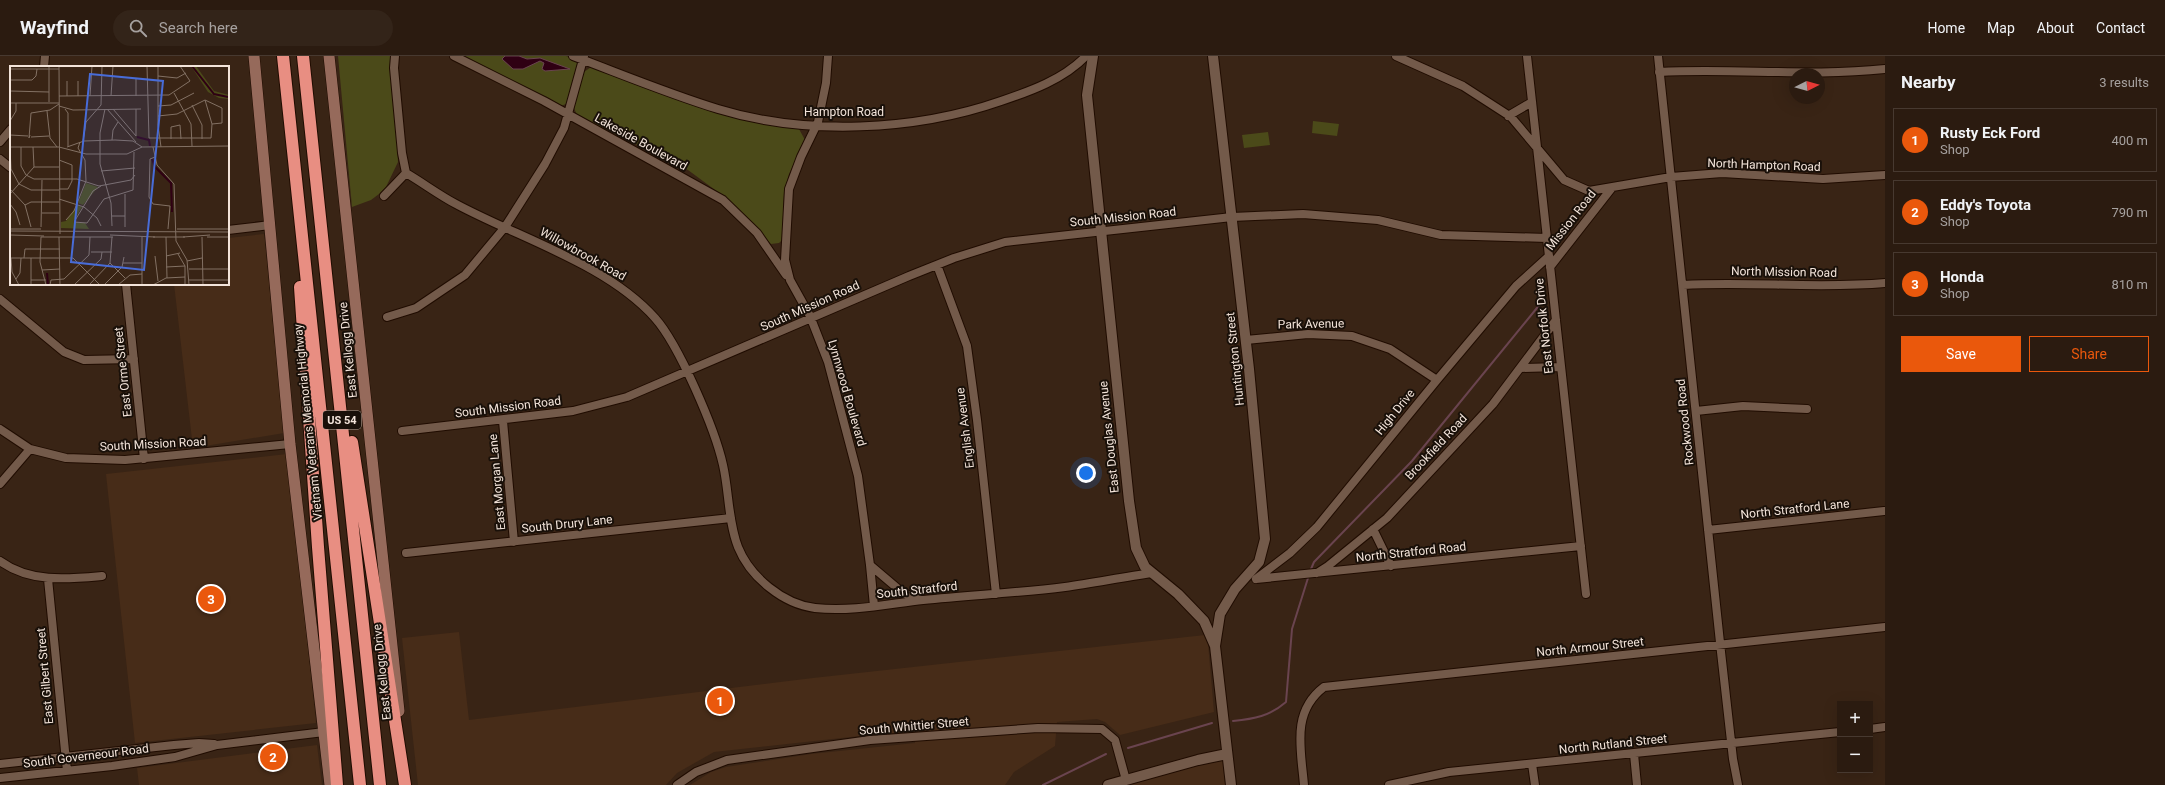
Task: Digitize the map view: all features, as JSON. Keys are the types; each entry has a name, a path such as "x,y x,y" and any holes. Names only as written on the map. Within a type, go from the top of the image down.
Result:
{"highway":[{"name":"Vietnam Veterans Memorial Highway","path":"283,56 360,785"},
{"name":"US 54","path":"303,56 380,785"},
{"path":"288,114 318,547 337,785"},
{"path":"323,256 405,785"}],"main road":[{"path":"254,56 290,444 330,785"},
{"name":"East Kellogg Drive","path":"329,56 405,785"}],"street":[{"path":"44,66 45,56"},
{"path":"384,196 406,173 402,153 394,68 395,56"},
{"name":"Lakeside Boulevard","path":"454,56 568,115 723,200 757,233 790,280"},
{"name":"Hampton Road","path":"573,56 584,58 719,109 773,121 817,126 898,123 969,112 1032,90 1076,66 1086,56"},
{"name":"Lynnwood Boulevard","path":"828,56 826,83 817,126 789,189 785,260 790,280 811,318 828,362 858,476 874,606"},
{"name":"East Douglas Avenue","path":"1093,56 1086,95 1129,501 1136,548 1145,567 1178,594 1204,621 1215,646 1231,785"},
{"name":"Huntington Street","path":"1213,56 1246,340 1265,539 1259,562 1234,589 1220,614 1215,646"},
{"path":"1396,56 1464,86 1508,116 1532,102"},
{"name":"East Norfolk Drive","path":"1527,56 1586,594"},
{"name":"Rockwood Road","path":"1658,56 1720,645 1731,743 1738,785"},
{"path":"386,317 416,308 465,275 505,227 545,164 564,128 584,58"},
{"path":"1659,72 1710,69 1848,73 1885,69"},
{"name":"North Hampton Road","path":"1508,116 1564,180 1589,191 1611,189 1671,177 1722,173 1823,179 1885,175"},
{"path":"0,142 10,130"},
{"path":"0,159 10,167"},
{"name":"Willowbrook Road","path":"406,173 456,204 505,227 617,284 656,319 678,354 707,419 723,463 731,518"},
{"name":"Mission Road","path":"1550,267 1611,189"},
{"path":"1232,217 1303,214 1378,220 1440,235 1547,238"},
{"name":"South Mission Road","path":"402,431 503,421 573,411 627,397 938,265 1005,242 1232,217"},
{"path":"229,230 270,225"},
{"name":"High Drive","path":"1256,579 1290,553 1318,526 1516,286 1549,256"},
{"name":"English Avenue","path":"938,265 967,346 977,420 996,594"},
{"name":"North Mission Road","path":"1682,285 1727,283 1854,286 1885,283"},
{"name":"East Orme Street","path":"126,285 144,459"},
{"path":"0,299 64,352 84,360 134,359"},
{"name":"Brookfield Road","path":"1317,573 1387,518 1492,404 1521,368 1556,320"},
{"name":"Park Avenue","path":"1246,340 1308,334 1352,336 1390,348 1437,380"},
{"path":"1521,368 1560,367"},
{"path":"1696,411 1743,406 1807,409"},
{"name":"East Morgan Lane","path":"503,421 514,542"},
{"name":"South Mission Road","path":"0,429 30,449 66,458 125,460 144,459 290,444"},
{"path":"0,484 30,449"},
{"name":"North Stratford Lane","path":"1708,530 1884,511"},
{"name":"South Stratford","path":"731,518 738,546 750,568 758,578 782,596 814,608 874,606 1064,587 1152,572"},
{"name":"South Drury Lane","path":"406,553 731,518"},
{"path":"1373,529 1391,566"},
{"name":"North Stratford Road","path":"1243,580 1581,546"},
{"path":"0,561 17,570 48,579 102,576"},
{"path":"870,565 903,592 917,599 924,600"},
{"name":"East Gilbert Street","path":"48,579 67,771"},
{"name":"North Armour Street","path":"1304,785 1300,726 1306,706 1314,695 1324,687 1885,627"},
{"path":"1873,729 1885,727"},
{"name":"South Whittier Street","path":"677,785 696,772 727,760 870,740 1038,728 1102,729 1115,740 1126,780"},
{"name":"South Governeour Road","path":"0,778 175,757 217,745 324,732"},
{"name":"North Rutland Street","path":"1389,785 1449,772 1837,732"},
{"name":"South Governeour Road","path":"0,764 174,745 199,743 217,745"},
{"path":"174,745 175,757"},
{"path":"1108,785 1198,760 1227,754"},
{"path":"1634,754 1637,785"},
{"path":"1532,764 1535,785"}],"shaded area":[{"path":"338,56 392,56 398,162 386,187 379,194 371,200 352,207"},
{"path":"462,56 566,56 575,59 579,67 568,103 561,106"},
{"path":"505,56 519,56 527,59 540,58 570,69 545,71 542,69 544,63 540,61 523,69 513,69 502,59"},
{"path":"591,67 701,108 795,126 799,129 805,140 789,174 784,192 782,240 779,243 771,244 726,198 688,170 577,115 574,108 584,72"},
{"path":"1313,121 1339,124 1337,136 1312,133"},
{"path":"1268,132 1270,145 1244,148 1242,135"},
{"path":"264,234 284,433 193,448 174,285 229,285 229,238"},
{"path":"287,454 316,723 135,743 106,474"},
{"path":"459,632 469,720 813,678 1205,635 1208,644 1214,712 1120,735 1105,722 1097,719 1057,722 1055,746 1014,772 1005,785 690,785 711,772 726,767 811,754 915,743 914,732 869,735 714,752 677,773 666,785 418,785 402,638"},
{"path":"317,745 322,785 139,785 137,768"},
{"path":"1227,754 1231,785 1112,785"}],"waterway":[{"path":"1311,569 1314,562 1412,461 1541,303"},
{"path":"1233,721 1268,714 1286,702 1292,629 1308,578"},
{"path":"1128,748 1212,723"},
{"path":"1043,785 1106,754"}],"place":[{"name":"Honda","path":"211,599"},
{"name":"Rusty Eck Ford","path":"720,701"},
{"name":"Eddy's Toyota","path":"273,757"}]}
